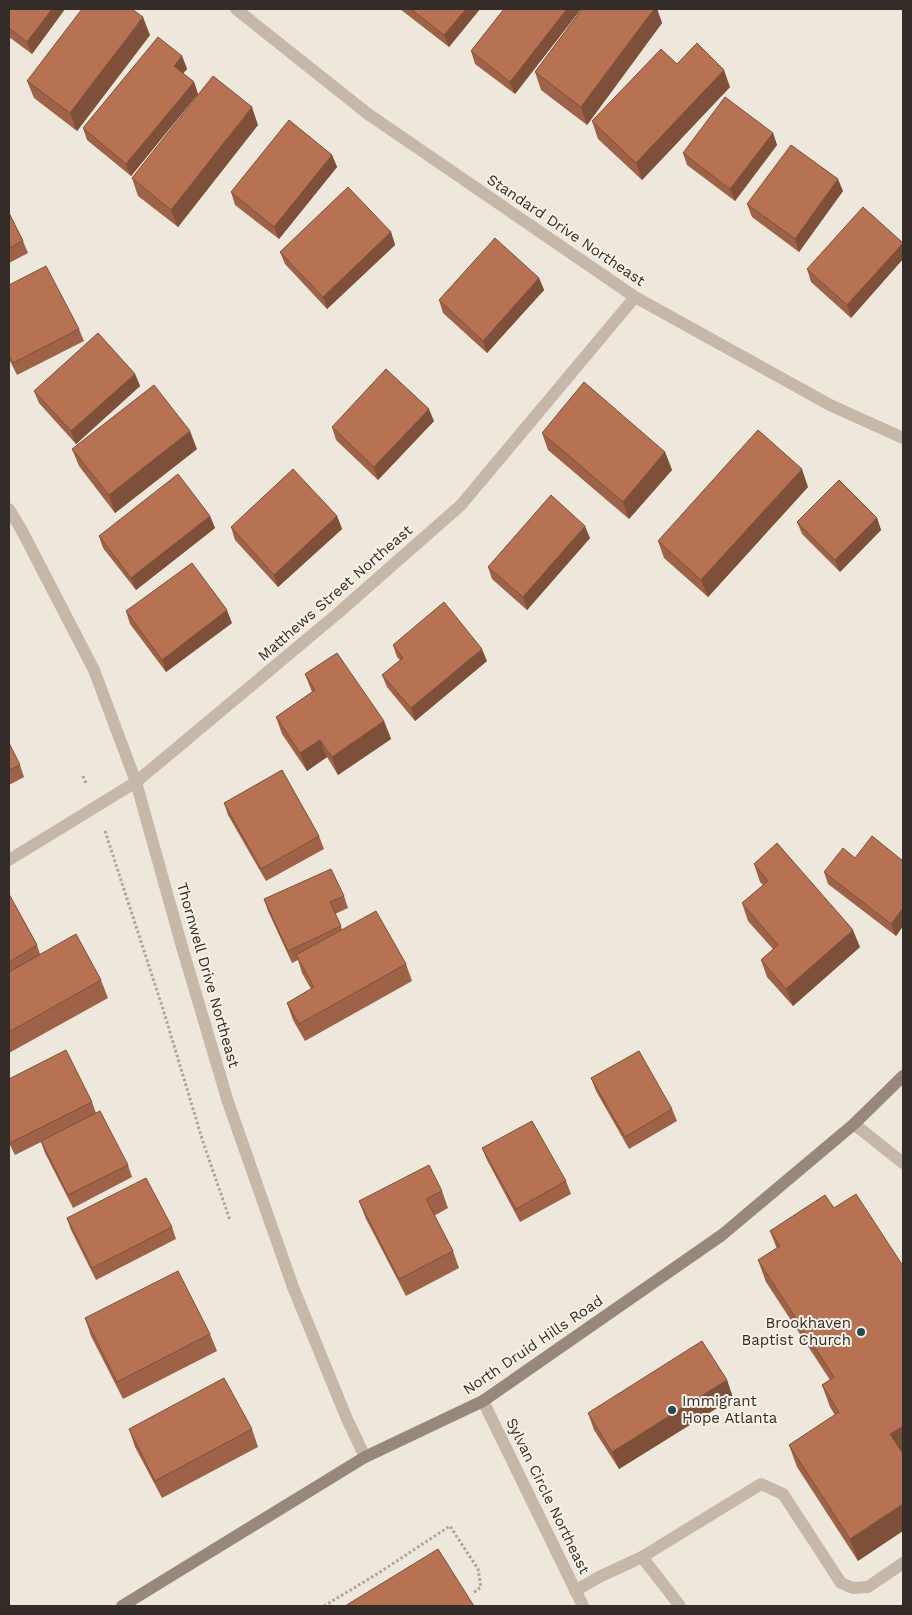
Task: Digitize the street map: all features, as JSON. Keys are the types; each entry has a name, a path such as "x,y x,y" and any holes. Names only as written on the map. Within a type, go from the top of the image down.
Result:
{"main road":[{"name":"North Druid Hills Road","path":"122,1606 365,1456 484,1401 722,1235 854,1124 903,1076"}],"street":[{"name":"Standard Drive Northeast","path":"236,9 368,114 635,297 830,405 903,438"},
{"name":"Matthews Street Northeast","path":"9,860 136,782 337,614 461,505 635,297"},
{"name":"Thornwell Drive Northeast","path":"9,509 21,528 94,670 136,782 182,948 231,1111 293,1287 347,1419 365,1456"},
{"path":"854,1124 903,1163"},
{"name":"Sylvan Circle Northeast","path":"484,1401 583,1606"},
{"path":"575,1591 599,1577 642,1557 761,1484 783,1494 842,1583 852,1588 868,1587 903,1563"},
{"path":"642,1557 680,1606"}],"path":[{"path":"83,776 107,835 203,1142 230,1220"},
{"path":"324,1606 450,1526 478,1569 481,1587 472,1594"}],"building":[{"path":"9,9 52,9 27,42 9,28"},
{"path":"82,9 132,9 143,17 70,113 27,81"},
{"path":"411,9 466,9 444,35"},
{"path":"504,9 567,9 510,82 471,51"},
{"path":"582,9 654,9 581,107 535,72"},
{"path":"158,37 182,56 174,66 194,82 126,164 83,128"},
{"path":"697,43 724,70 636,163 592,121 661,49 677,64"},
{"path":"213,76 252,107 171,210 132,178"},
{"path":"725,97 773,133 730,189 683,153"},
{"path":"289,120 332,155 274,227 231,192"},
{"path":"791,145 838,179 795,239 747,204"},
{"path":"348,187 391,232 323,297 280,252"},
{"path":"863,207 903,243 847,305 807,269"},
{"path":"9,213 23,241 9,248"},
{"path":"495,238 539,278 483,341 439,300"},
{"path":"46,266 79,329 13,363 9,356 9,285"},
{"path":"98,333 135,374 71,431 34,391"},
{"path":"386,369 429,409 374,467 332,427"},
{"path":"584,382 665,452 623,502 542,433"},
{"path":"154,385 190,431 109,495 72,449"},
{"path":"758,430 802,469 701,580 658,541"},
{"path":"293,469 337,516 274,575 231,527"},
{"path":"178,474 210,516 131,578 99,536"},
{"path":"839,480 877,518 835,560 797,522"},
{"path":"551,495 585,526 523,597 488,567"},
{"path":"192,563 227,610 162,660 126,611"},
{"path":"444,602 482,649 411,708 382,675 403,658 393,645"},
{"path":"337,653 384,721 332,757 320,740 300,753 276,717 315,690 305,674"},
{"path":"9,743 20,765 9,770"},
{"path":"282,770 319,836 261,869 224,803"},
{"path":"872,836 903,861 903,908 891,924 824,872 843,848 855,858"},
{"path":"777,843 853,930 786,989 761,960 778,945 742,903 768,881 754,864"},
{"path":"331,869 344,896 330,902 341,926 288,951 264,899"},
{"path":"9,894 37,945 9,962"},
{"path":"376,911 406,964 299,1024 287,1003 314,987 296,955"},
{"path":"76,934 101,980 9,1032 9,972"},
{"path":"66,1050 92,1102 10,1143 9,1079"},
{"path":"639,1051 672,1109 625,1137 591,1078"},
{"path":"100,1111 128,1165 68,1195 41,1141"},
{"path":"532,1121 566,1181 516,1209 482,1148"},
{"path":"429,1165 442,1191 426,1199 453,1251 399,1279 359,1201"},
{"path":"146,1178 172,1227 92,1268 67,1218"},
{"path":"856,1194 903,1266 903,1426 890,1434 903,1454 903,1504 850,1539 789,1445 839,1412 822,1385 834,1377 758,1260 780,1246 770,1231 825,1195 834,1208"},
{"path":"178,1271 210,1334 117,1382 85,1318"},
{"path":"702,1341 727,1380 612,1452 588,1413"},
{"path":"224,1378 252,1429 155,1481 129,1429"},
{"path":"438,1549 474,1606 345,1606"}],"place":[{"name":"Brookhaven Baptist Church","path":"861,1332"},
{"name":"Immigrant Hope Atlanta","path":"672,1410"}]}
